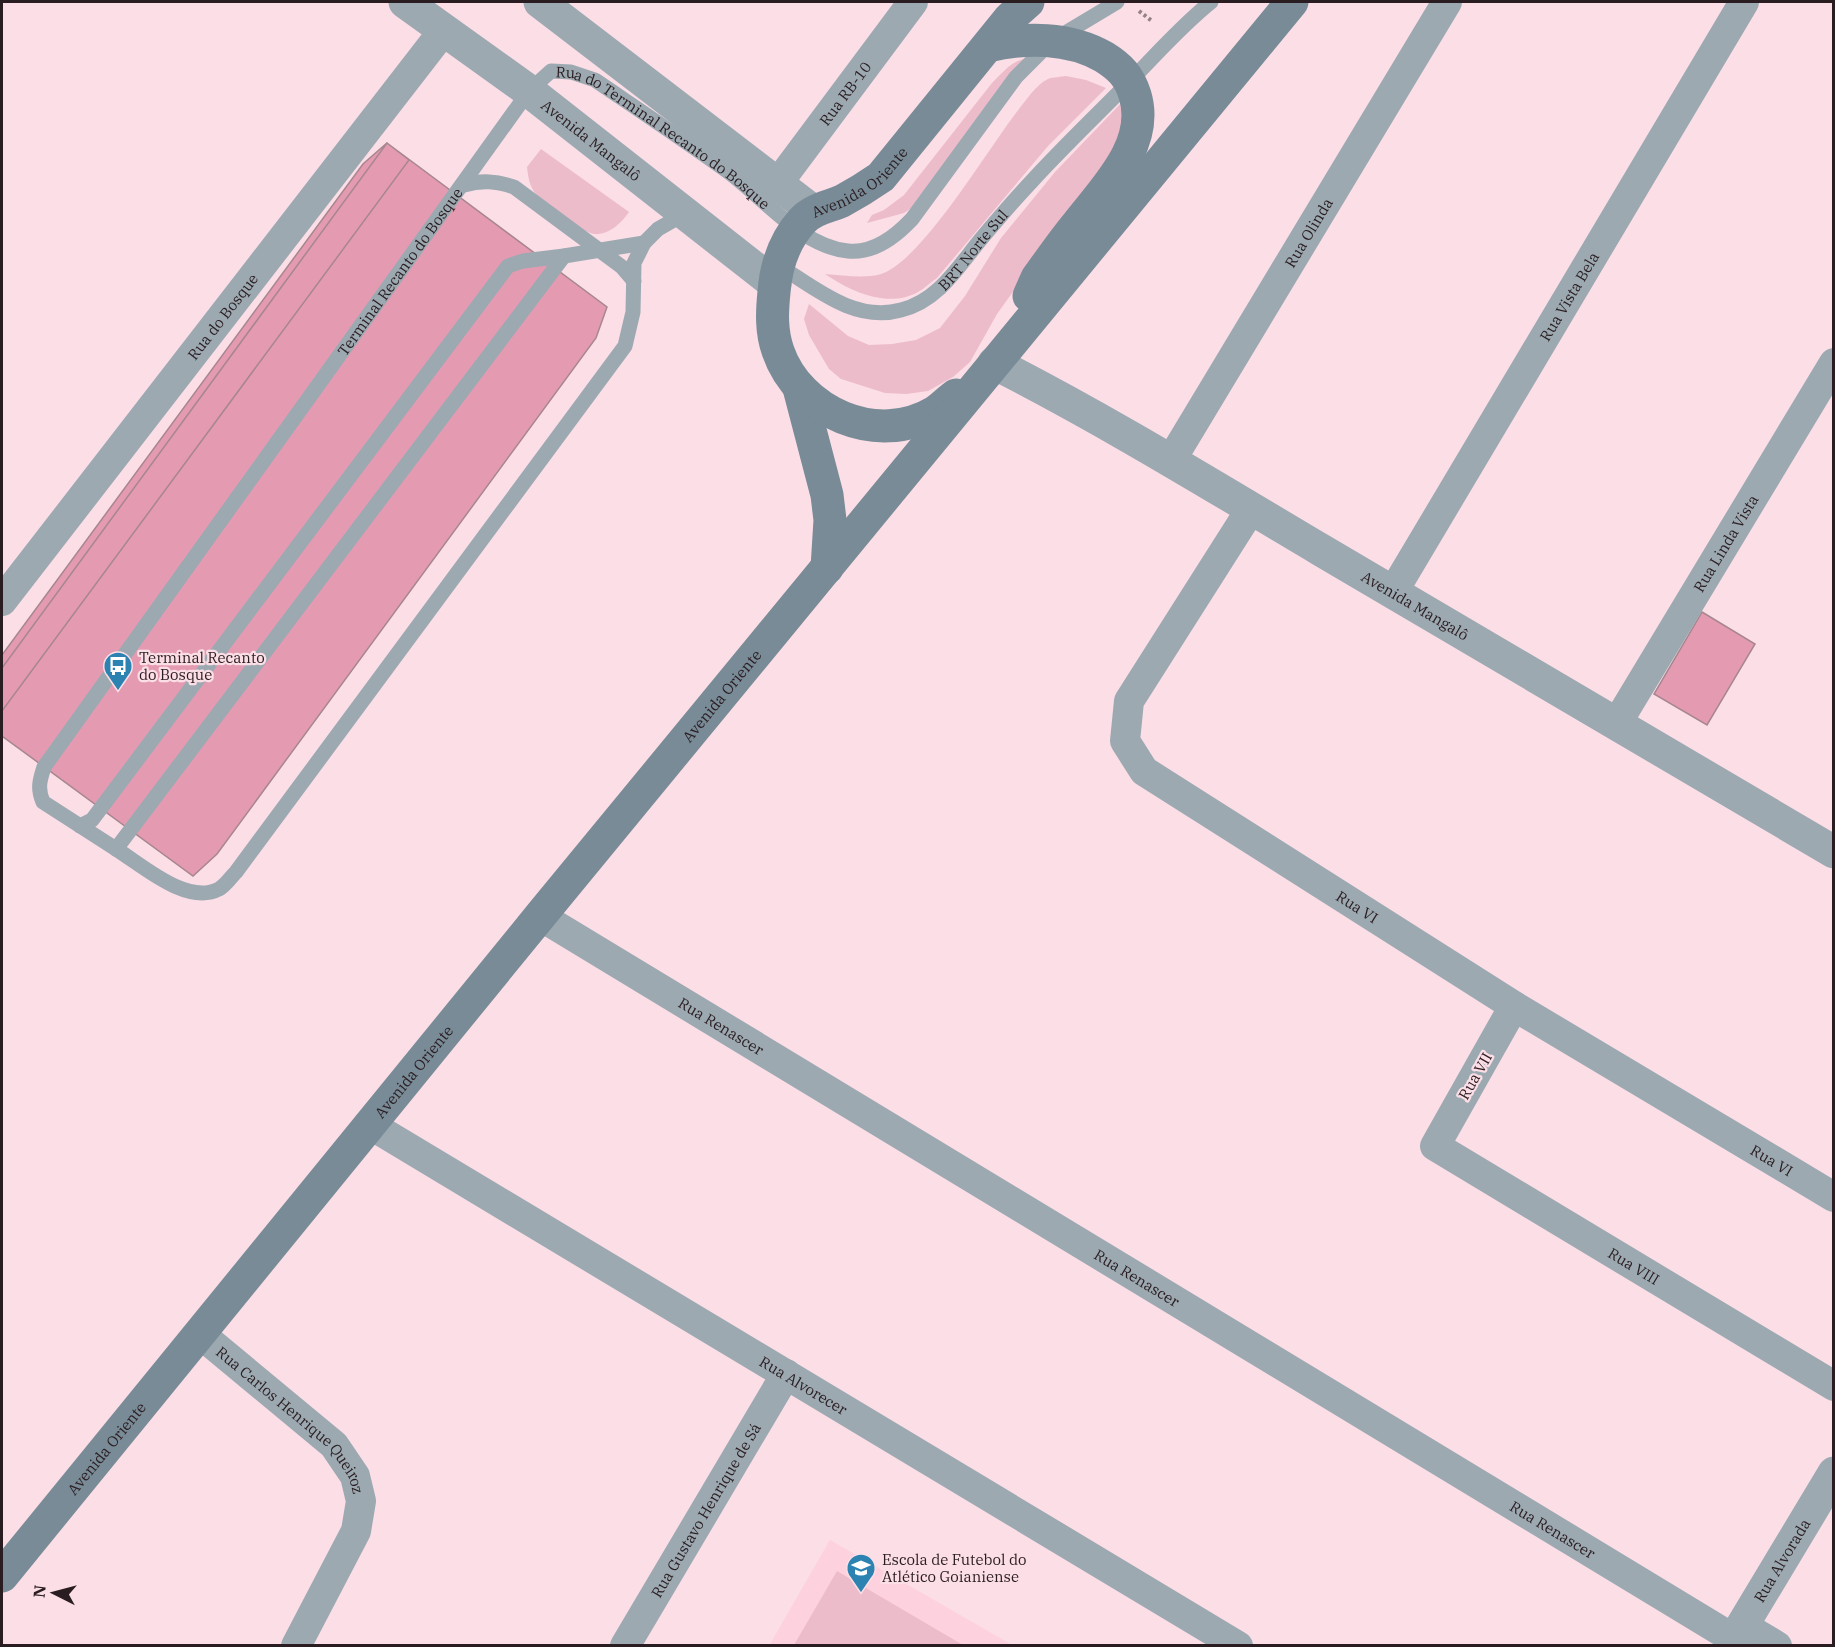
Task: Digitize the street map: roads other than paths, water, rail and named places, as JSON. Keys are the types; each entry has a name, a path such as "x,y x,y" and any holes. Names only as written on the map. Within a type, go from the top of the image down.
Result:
{"main road":[{"name":"Avenida Oriente","path":"994,363 935,412 915,421 894,425 873,425 832,414 799,388 778,351 773,330 774,269 785,245 804,220 881,177 1010,18 1028,2"},
{"name":"Avenida Oriente","path":"2,1575 369,1124 1292,2"},
{"path":"987,46 1009,40 1052,41 1098,54 1116,65 1131,81 1139,106 1138,129 1131,148 1112,179 1037,278 1030,295 1024,327"},
{"name":"Avenida Oriente","path":"799,388 827,495 830,520 827,568"}],"street":[{"name":"Avenida Mangalô","path":"405,2 774,269"},
{"path":"540,2 778,183 804,220"},
{"name":"Rua RB-10","path":"778,183 913,2"},
{"name":"Rua Olinda","path":"1170,462 1447,2"},
{"name":"Rua Vista Bela","path":"1393,592 1744,2"},
{"name":"Rua do Bosque","path":"2,601 444,30"},
{"name":"Avenida Mangalô","path":"994,363 1251,509 1833,852"},
{"name":"Rua Linda Vista","path":"1617,723 1833,363"},
{"name":"Rua VI","path":"1251,509 1129,701 1125,741 1144,771 1514,1006 1833,1197"},
{"name":"Rua Renascer","path":"540,916 1735,1636 1777,1646"},
{"name":"Rua VII","path":"1435,1146 1514,1006"},
{"name":"Rua Alvorecer","path":"369,1124 1238,1646"},
{"name":"Rua VIII","path":"1435,1146 1833,1386"},
{"name":"Rua Carlos Henrique Queiroz","path":"199,1333 334,1445 355,1476 361,1501 356,1531 296,1646"},
{"name":"Rua Gustavo Henrique de Sá","path":"625,1646 786,1374"},
{"name":"Rua Alvorada","path":"1735,1636 1833,1473"}],"lane":[{"path":"804,220 825,244 849,252 888,241 912,219 1016,77 1052,41 1117,2"},
{"name":"BRT Norte Sul","path":"774,269 842,305 861,311 881,313 901,310 933,295 1015,199 1057,154 1165,44 1211,2"},
{"name":"Rua do Terminal Recanto do Bosque","path":"529,91 551,71 571,72 595,80 729,173 804,220"},
{"name":"Terminal Recanto do Bosque","path":"529,91 464,185 44,767 39,786 39,793 43,801 177,889 201,893 220,889 236,872 625,346 633,312 634,263 644,243 658,229 696,212"},
{"path":"464,185 482,180 514,187 622,267 634,281"},
{"name":"Terminal Recanto do Bosque","path":"80,826 92,820 507,266 523,261 644,243"},
{"path":"116,849 564,256"}],"place":[{"name":"Terminal Recanto do Bosque","path":"118,692"},
{"name":"Escola de Futebol do Atlético Goianiense","path":"861,1594"}]}
